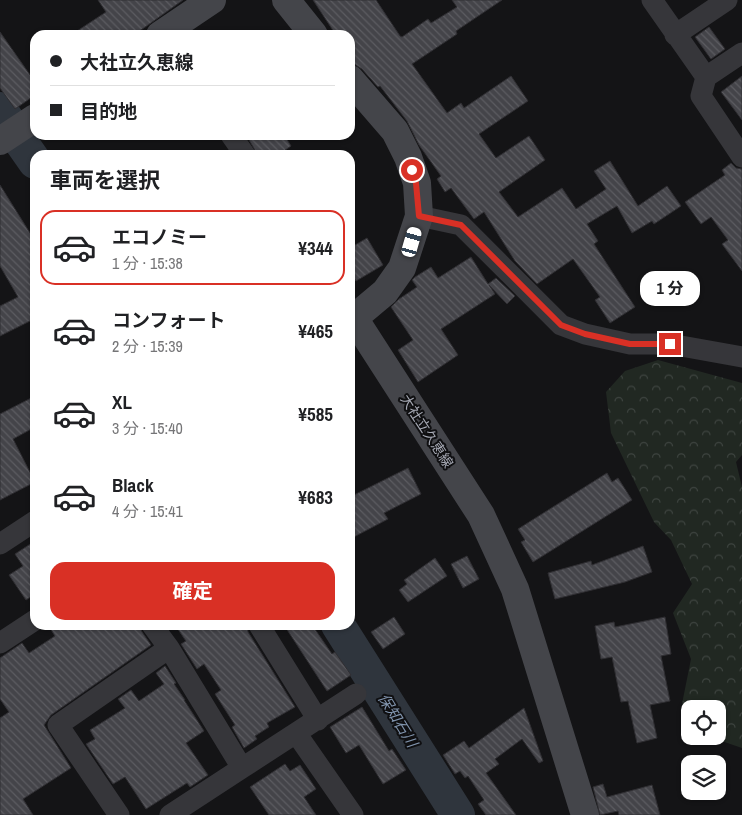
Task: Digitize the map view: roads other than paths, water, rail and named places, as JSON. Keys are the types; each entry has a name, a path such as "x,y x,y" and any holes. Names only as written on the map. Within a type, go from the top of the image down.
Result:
{"main road":[{"path":"169,30 212,0"},
{"path":"286,0 310,30"},
{"name":"大社立久恵線","path":"355,85 395,131 408,158 416,183 419,216 402,268 385,292 355,314"},
{"path":"0,142 30,121"},
{"name":"大社立久恵線","path":"355,323 485,523 515,589 585,815"}],"street":[{"path":"652,0 706,77"},
{"path":"675,35 728,0"},
{"path":"742,53 706,77 701,96 742,157"},
{"path":"419,216 461,225 561,325 585,334 630,344 670,344 742,356"},
{"path":"0,544 30,524"},
{"path":"0,643 30,623"},
{"path":"156,630 169,648 242,768"},
{"path":"262,630 318,720"},
{"path":"118,815 58,724 169,648"},
{"path":"170,815 356,694"},
{"path":"296,733 353,815"}],"waterway":[{"name":"保知石川","path":"0,109 8,121"},
{"name":"保知石川","path":"21,142 30,155"},
{"name":"保知石川","path":"341,630 458,815"}]}
